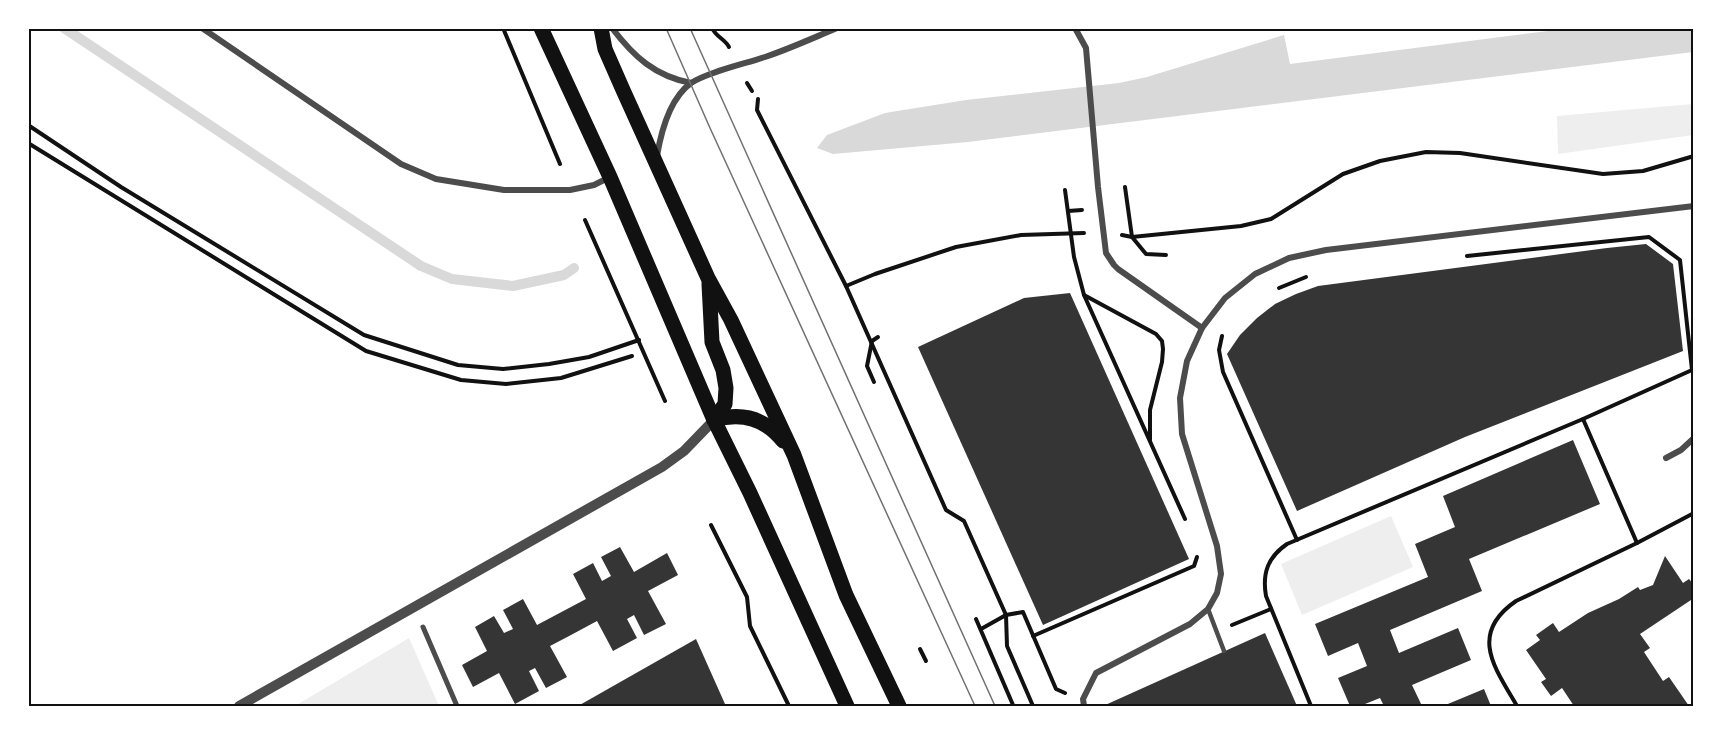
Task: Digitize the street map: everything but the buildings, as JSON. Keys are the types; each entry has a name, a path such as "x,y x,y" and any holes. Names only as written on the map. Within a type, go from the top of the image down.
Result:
{"main road":[{"path":"541,28 610,177 714,420 847,706"},
{"path":"601,28 605,49 656,163 708,278 731,320 794,455 846,595 898,706"},
{"path":"708,278 712,342 723,370 726,388 725,404 714,420"},
{"path":"714,420 730,415 760,421 775,431 794,455"}],"street":[{"path":"202,28 402,164 436,179 504,190 557,191 587,187 610,177"},
{"path":"612,28 628,49 652,69 673,80 691,83"},
{"path":"656,163 660,138 668,115 678,97 691,83 837,28"},
{"path":"1075,28 1086,48 1106,253 1114,265 1202,328"},
{"path":"1084,706 1083,699 1096,673 1190,624 1208,609 1217,593 1221,574 1217,546 1182,434 1180,398 1187,361 1202,328 1226,298 1255,274 1289,258 1326,250 1694,206"},
{"path":"239,706 662,466 684,452 714,420"},
{"path":"1666,458 1681,450 1694,438"},
{"path":"423,627 457,706"}],"lane":[{"path":"1208,609 1224,651"}],"path":[{"path":"503,28 560,164"},
{"path":"713,31 728,44"},
{"path":"758,99 757,110 872,341 946,510 964,521 1006,615 1007,646 1033,706"},
{"path":"28,125 121,188 364,335 458,365 503,369 589,357 639,340"},
{"path":"28,143 366,351 461,380 506,384 561,378 632,356"},
{"path":"846,286 956,247 1021,235 1104,232 1132,237 1241,226 1271,219 1342,174 1380,161 1426,152 1460,153 1603,174 1643,171 1694,156"},
{"path":"1125,187 1132,237 1146,254 1166,255"},
{"path":"1065,190 1074,257 1084,295 1188,525"},
{"path":"585,219 665,401"},
{"path":"1311,706 1266,596 1265,572 1277,551 1287,544 1583,419 1692,370 1680,260 1649,237 1458,257"},
{"path":"1277,288 1312,275"},
{"path":"1084,295 1156,334 1162,341 1162,362 1150,410 1150,442"},
{"path":"1223,333 1219,350 1223,372 1297,540"},
{"path":"874,382 867,366 872,341 878,337"},
{"path":"1583,419 1637,543"},
{"path":"1517,706 1494,667 1489,652 1490,637 1495,622 1504,610 1516,601 1694,513"},
{"path":"711,525 747,597 750,626 789,706"},
{"path":"1033,636 1194,566 1198,555"},
{"path":"981,629 1006,615 1023,612 1056,689 1083,699"},
{"path":"976,620 1012,705"},
{"path":"920,649 926,661"}],"shaded area":[{"path":"1564,29 1693,29 1693,52 968,142 833,154 817,148 827,135 885,113 966,100 1119,83 1147,77 1284,35 1290,64"},
{"path":"1693,104 1693,135 1558,154 1557,116"},
{"path":"1391,516 1413,567 1302,615 1281,564"},
{"path":"409,638 439,706 295,706"}],"waterway":[{"path":"64,28 421,266 452,279 513,286 564,275 574,268"}],"tram line":[{"path":"666,28 975,706"},
{"path":"690,28 995,706"}]}
